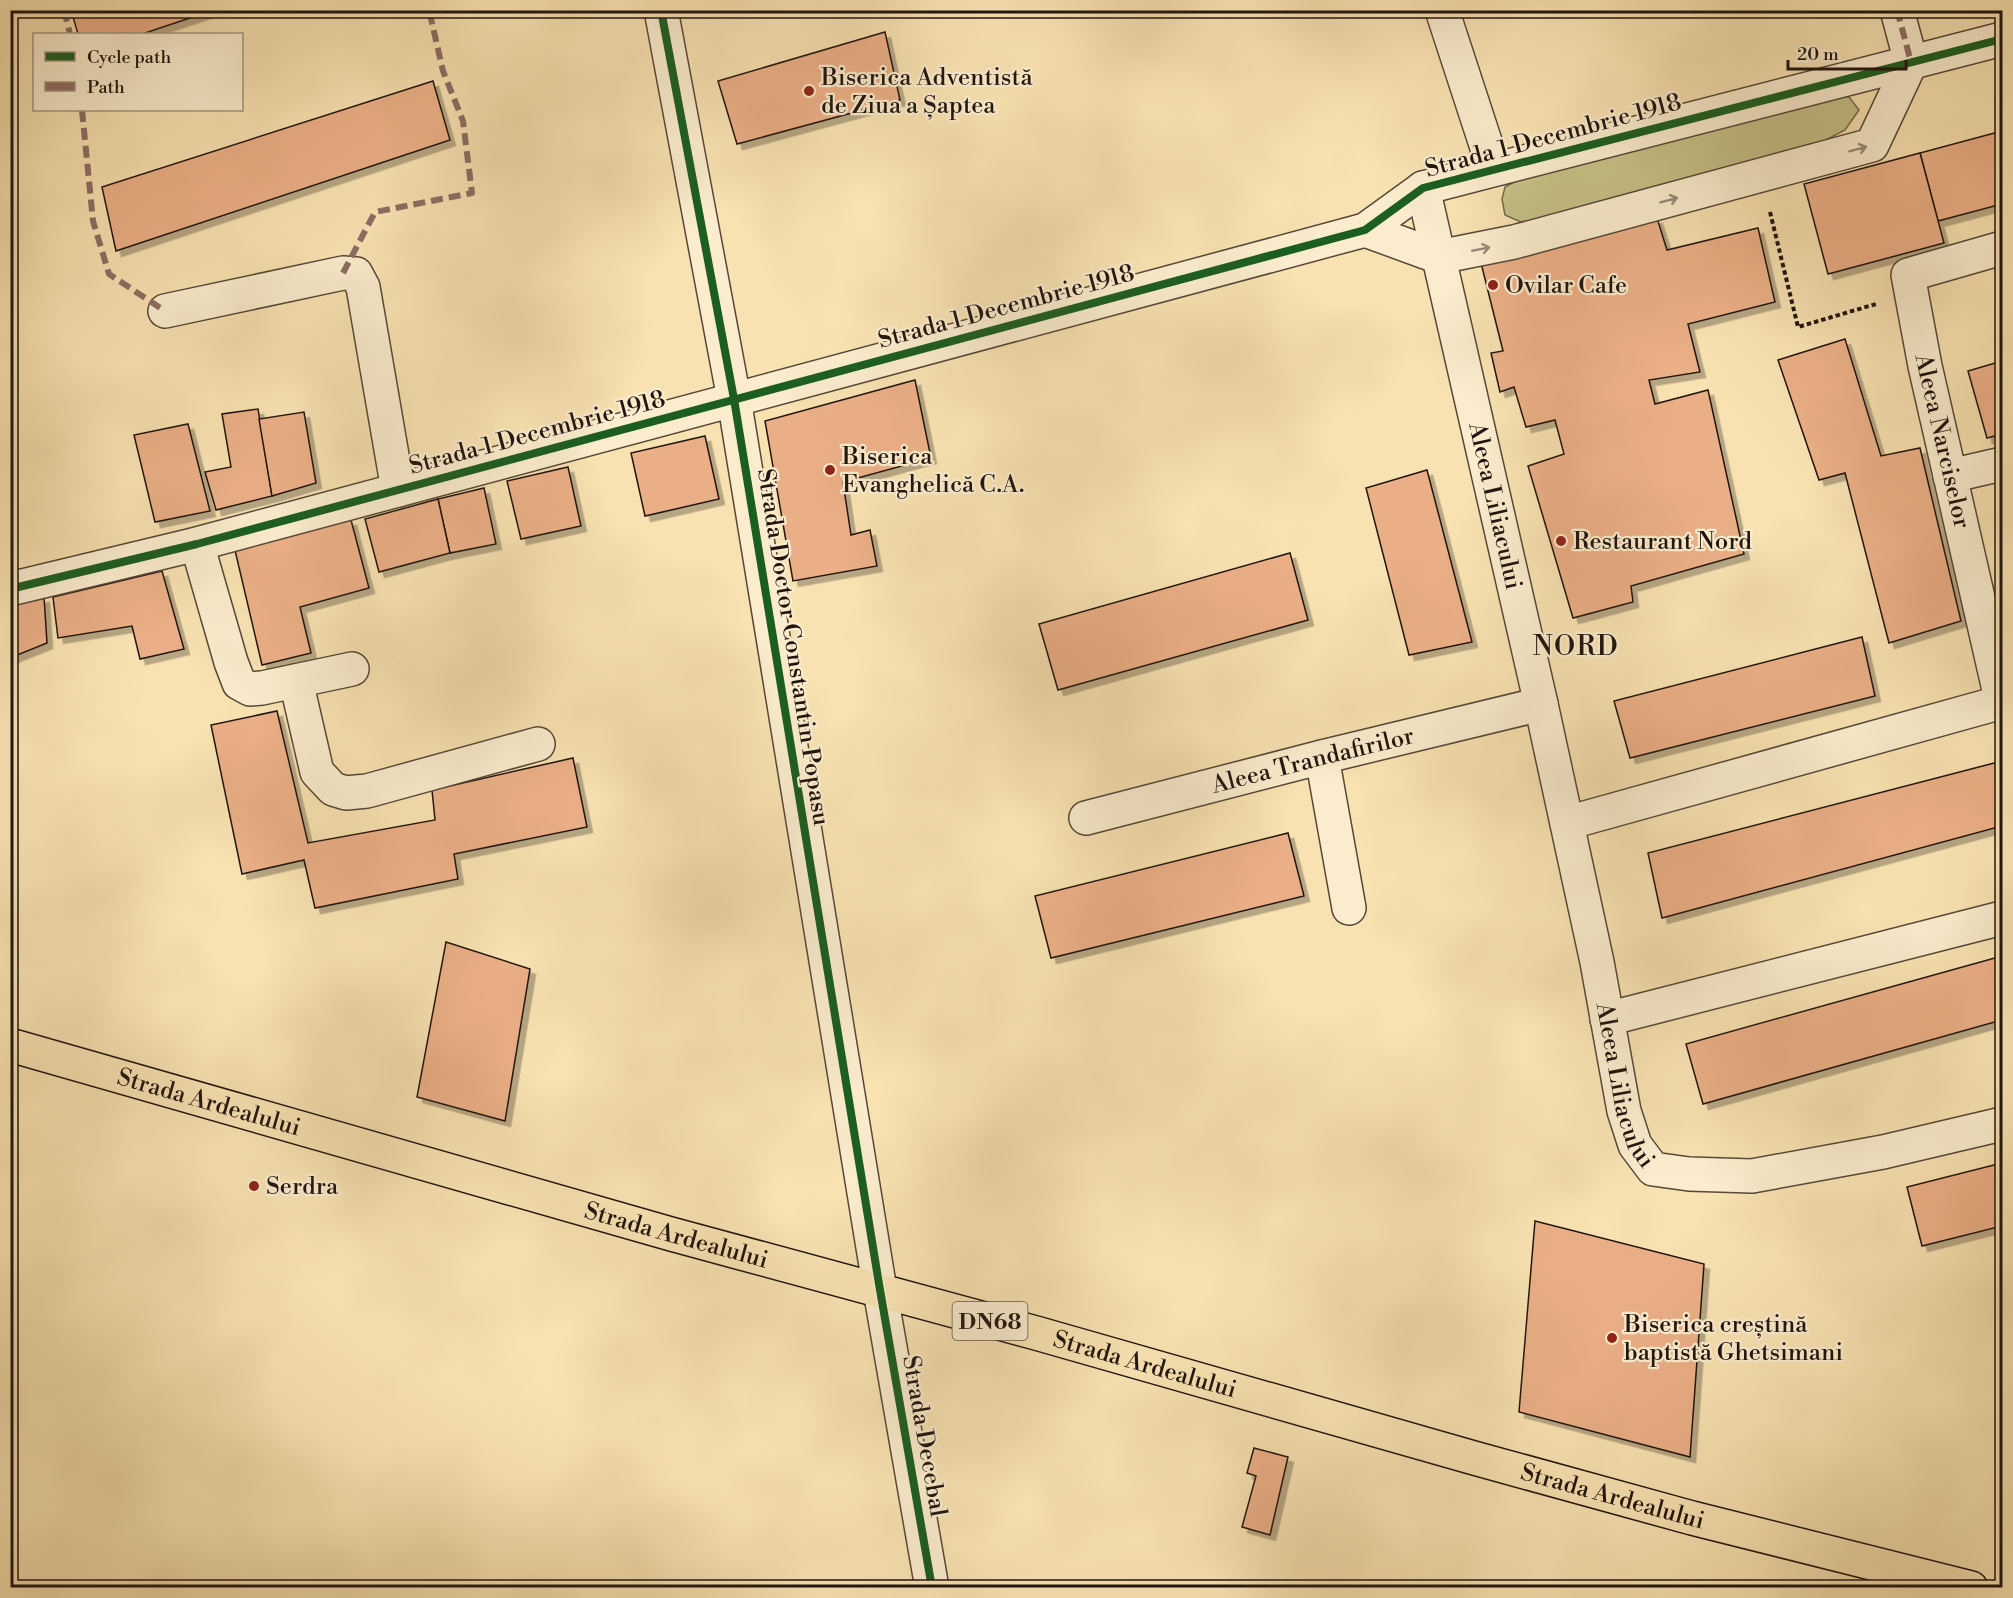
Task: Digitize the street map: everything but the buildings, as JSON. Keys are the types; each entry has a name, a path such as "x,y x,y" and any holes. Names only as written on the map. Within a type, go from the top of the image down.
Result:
{"main road":[{"name":"Strada Ardealului","path":"10,1045 648,1227 1692,1518 1971,1587"}],"street":[{"name":"Strada Doctor Constantin Popasu","path":"661,10 734,399 880,1290"},
{"path":"1442,10 1494,169"},
{"path":"1365,230 1439,257 1514,242 1872,145 1911,62 1897,10"},
{"name":"Strada 1 Decembrie 1918","path":"10,589 197,544 1365,230 1423,188 2002,39"},
{"name":"Aleea Liliacului","path":"1423,188 1541,704 1624,1111 1635,1145 1653,1169 1689,1174 1752,1176 1882,1152 2002,1124"},
{"path":"1911,294 1908,275 2002,248"},
{"path":"165,311 343,273 356,274 363,287 398,490"},
{"name":"Aleea Narciselor","path":"1911,294 2002,702"},
{"path":"1950,476 2002,464"},
{"path":"197,544 239,683 250,689 262,688 352,669"},
{"path":"296,681 317,772 333,789 346,793 367,791 538,744"},
{"path":"1567,823 2002,702"},
{"name":"Aleea Trandafirilor","path":"1086,818 1322,757 1541,704"},
{"path":"1322,757 1349,908"},
{"path":"1607,1019 2002,918"},
{"name":"Strada Decebal","path":"880,1290 932,1587"}],"path":[{"path":"1761,175 1798,327 1911,294"}],"shaded area":[{"path":"1824,95 1849,97 1859,110 1845,130 1822,142 1523,223 1505,215 1502,199 1505,187 1523,177"}],"marked path":[{"path":"64,10 70,33"},
{"path":"343,273 375,212 472,193 463,121 443,71 429,10"},
{"path":"1897,10 1911,62"},
{"path":"82,111 93,221 109,274 165,311"}],"cycle path":[{"path":"661,10 734,399 880,1290 932,1588"},
{"path":"10,589 197,544 1365,230 1423,188 2002,39"}],"place":[{"name":"Biserica Adventistă de Ziua a Șaptea","path":"809,91"},
{"name":"Ovilar Cafe","path":"1493,285"},
{"name":"Biserica Evanghelică C.A.","path":"830,470"},
{"name":"Restaurant Nord","path":"1561,541"},
{"name":"Serdra","path":"254,1186"},
{"name":"Biserica creștină baptistă Ghetsimani","path":"1612,1338"}],"district":[{"name":"NORD","path":"1576,646"}]}
